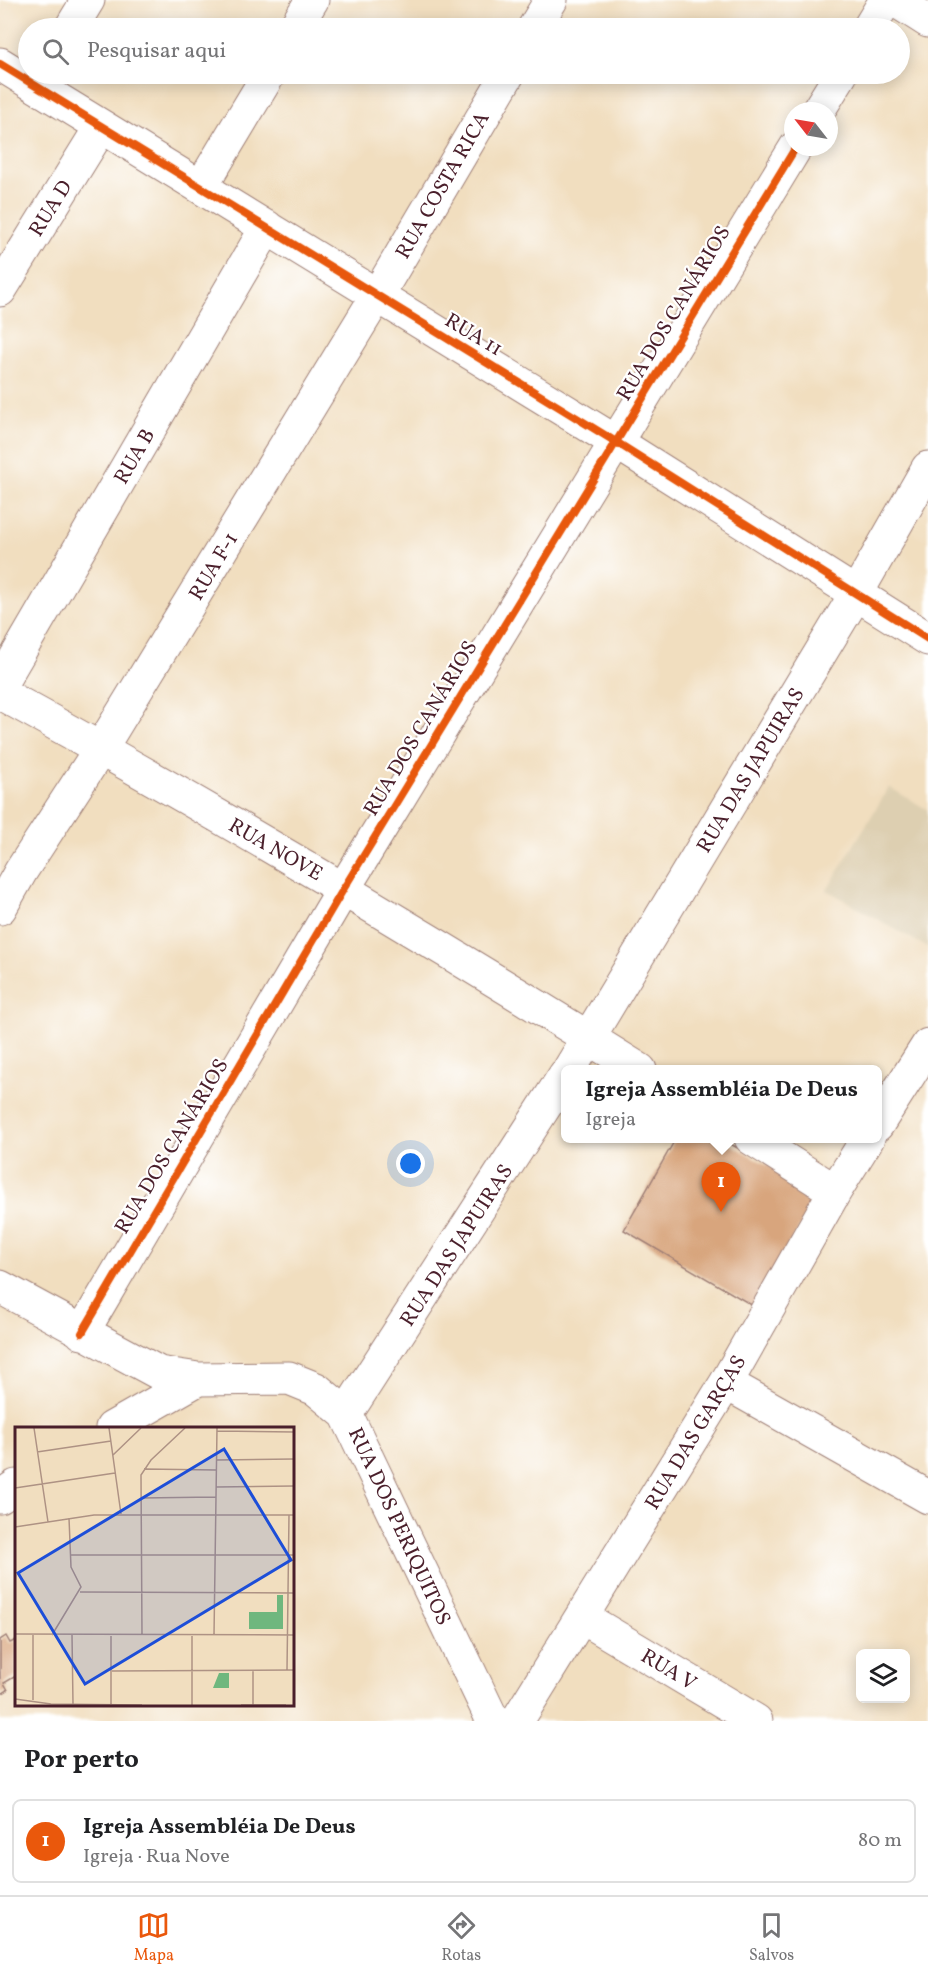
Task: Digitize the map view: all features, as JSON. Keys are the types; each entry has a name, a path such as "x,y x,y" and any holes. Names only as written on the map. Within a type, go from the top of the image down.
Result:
{"street":[{"path":"77,18 88,0"},
{"path":"301,18 312,0"},
{"path":"540,18 551,0"},
{"path":"874,18 886,0"},
{"path":"895,0 928,21"},
{"name":"RUA 11","path":"0,64 18,71"},
{"name":"RUA 11","path":"46,84 100,127 267,227 615,442 928,639"},
{"path":"201,187 263,84"},
{"name":"RUA COSTA RICA","path":"377,296 502,84"},
{"path":"824,102 835,84"},
{"name":"RUA D","path":"0,290 100,127"},
{"name":"RUA DOS CANÁRIOS","path":"82,1333 344,888 790,156"},
{"name":"RUA B","path":"0,685 267,227"},
{"name":"RUA F-1","path":"0,908 10,867 46,833 101,748 377,296"},
{"name":"RUA DAS JAPUIRAS","path":"572,1065 856,594 928,468"},
{"name":"RUA NOVE","path":"0,693 101,748 344,888 632,1065"},
{"path":"882,1117 928,1045"},
{"name":"RUA DAS JAPUIRAS","path":"346,1414 561,1081"},
{"path":"759,1143 835,1191"},
{"name":"RUA DAS GARÇAS","path":"517,1721 726,1383 835,1191 865,1143"},
{"name":"RUA DOS PERIQUITOS","path":"0,1287 159,1373 198,1379 289,1378 316,1389 346,1414 493,1721"},
{"path":"114,1427 198,1379"},
{"path":"726,1383 928,1497"},
{"path":"0,1497 15,1487"},
{"name":"RUA V","path":"582,1617 756,1721"}],"shaded area":[{"path":"889,787 928,810 928,948 827,890"}],"building":[{"path":"673,1143 729,1143 818,1194 755,1307 624,1230"},
{"path":"6,1636 10,1643 15,1640 15,1677 4,1683 8,1690 0,1695 0,1640"}],"cycle path":[{"path":"0,64 18,75"},
{"path":"33,84 616,442 928,639"},
{"path":"82,1333 344,888 791,156"}],"place":[{"name":"Igreja Assembléia De Deus","path":"721,1212"}]}
